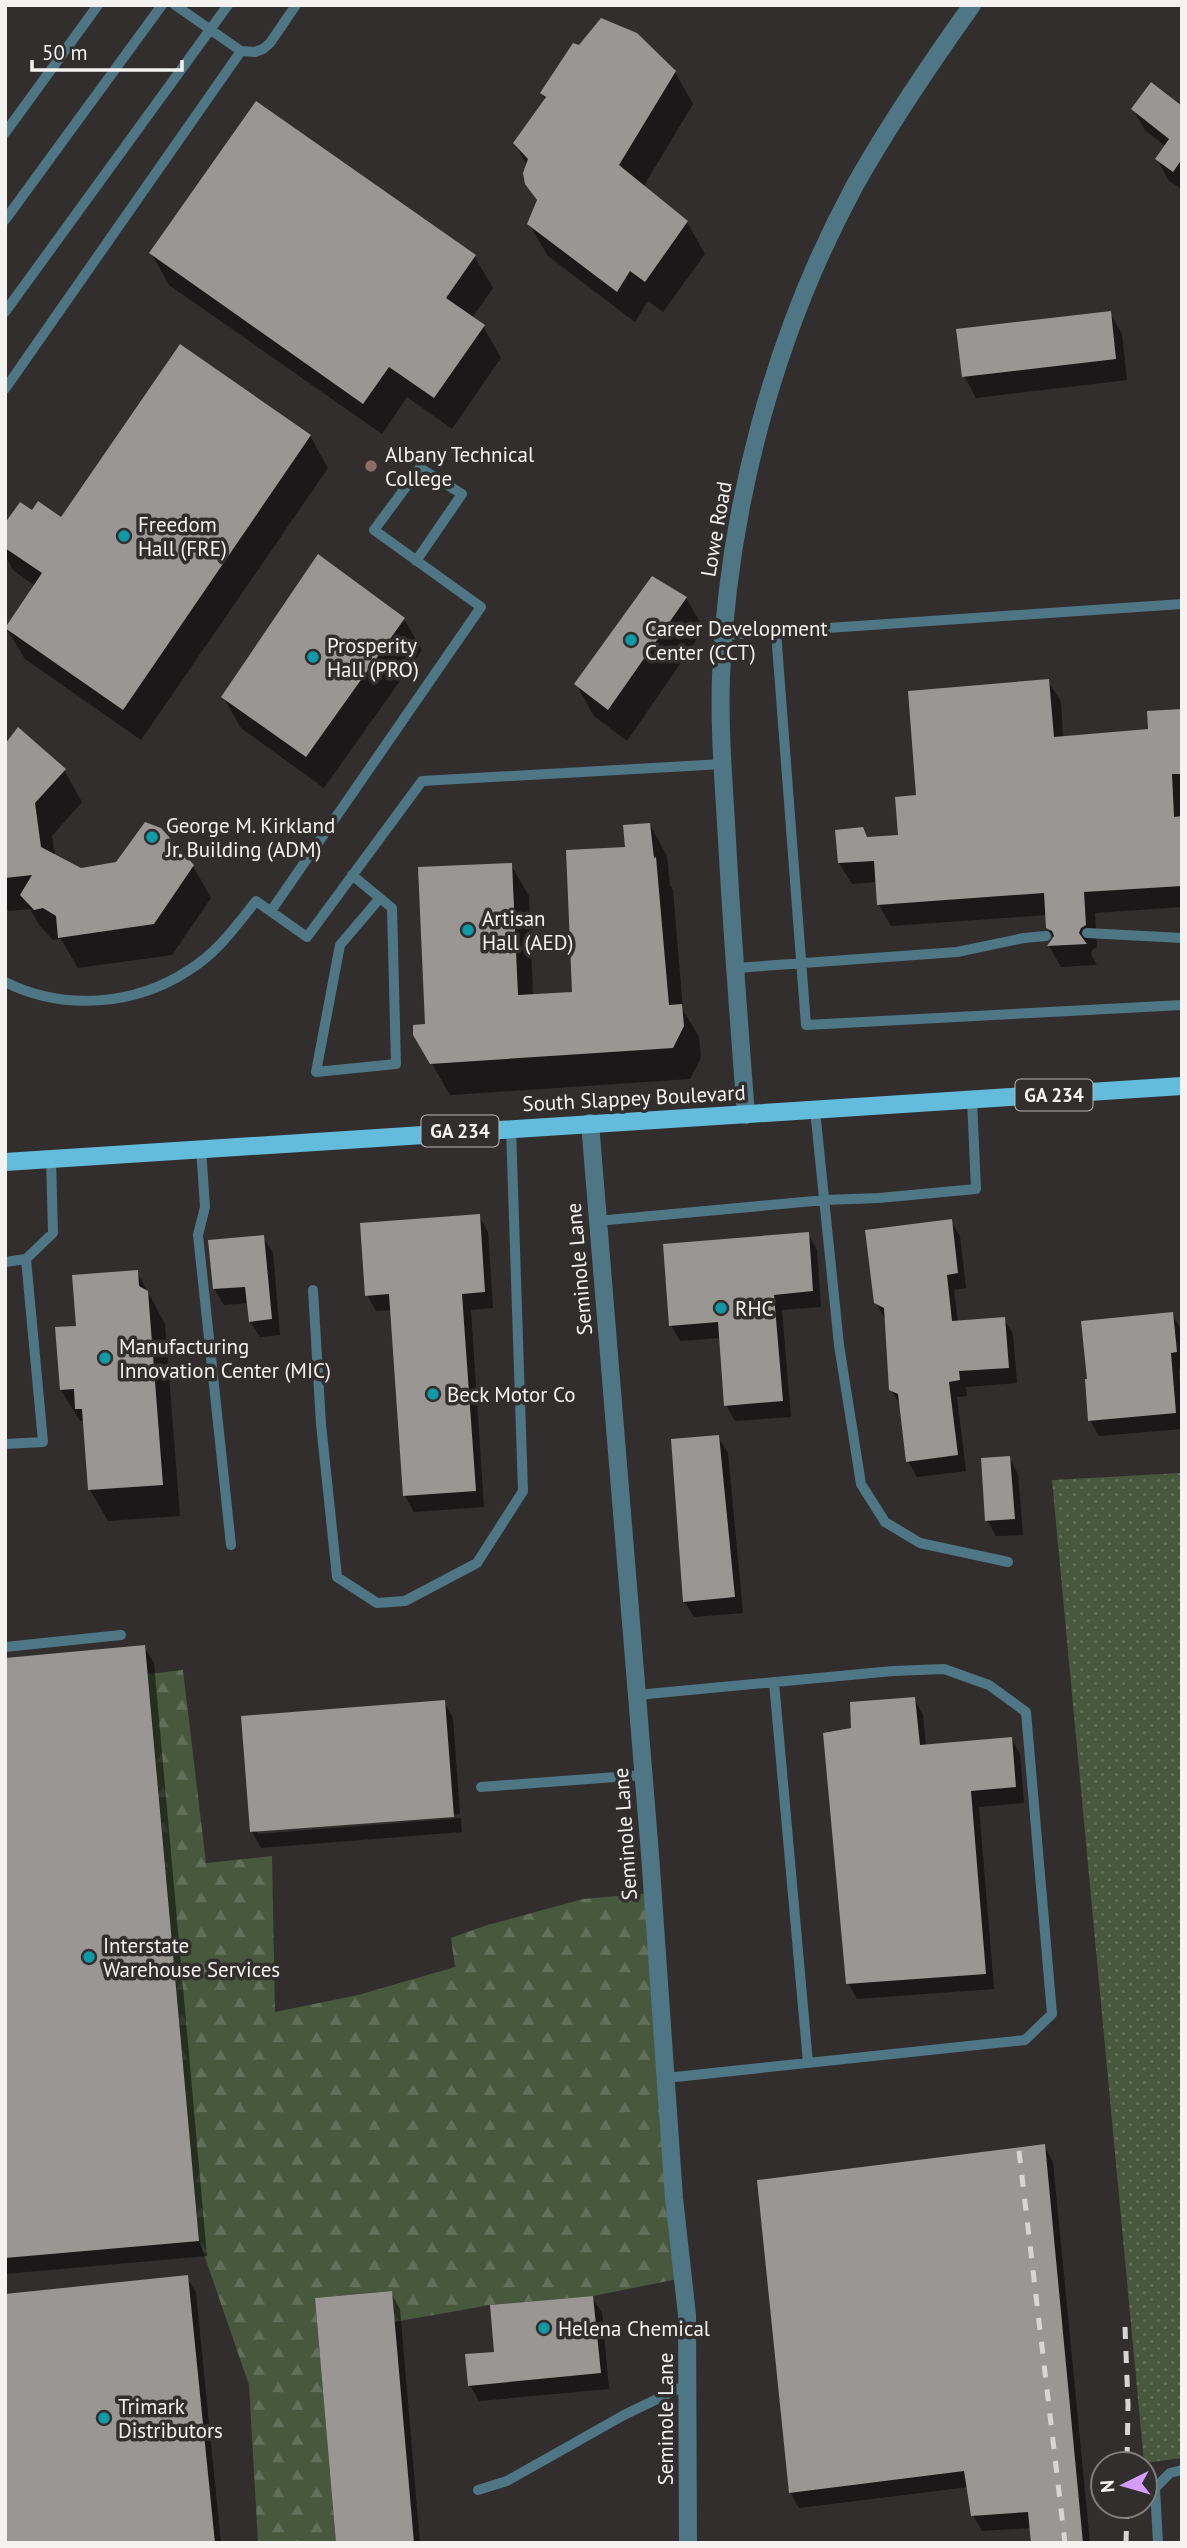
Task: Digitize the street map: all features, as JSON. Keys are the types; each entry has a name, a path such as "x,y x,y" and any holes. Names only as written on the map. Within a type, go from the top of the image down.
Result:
{"main road":[{"name":"South Slappey Boulevard","path":"5,1162 1182,1086"}],"street":[{"name":"Lowe Road","path":"746,1115 734,968 721,721 723,635 734,551 756,443 782,354 827,241 879,144 972,5"},
{"name":"Seminole Lane","path":"590,1123 637,1695 674,2198 687,2315 688,2543"}],"lane":[{"path":"5,133 98,5"},
{"path":"5,220 162,5"},
{"path":"175,5 241,51 255,52 263,49 296,5"},
{"path":"5,313 228,5"},
{"path":"5,389 241,51"},
{"path":"271,911 481,607 416,561 374,530 420,468 462,494 416,561"},
{"path":"723,635 1182,604"},
{"path":"776,632 806,1025 1182,1005"},
{"path":"5,982 55,999 96,1002 157,986 189,971 219,946 256,901 307,937 422,781 723,764"},
{"path":"352,875 380,898 391,908 397,1064 316,1072 340,945 380,898"},
{"path":"1087,933 1182,938"},
{"path":"734,968 957,952 1024,937 1046,936"},
{"path":"597,1220 824,1199 879,1198 976,1189 972,1100"},
{"path":"815,1111 839,1345 861,1483 884,1522 920,1543 1008,1562"},
{"path":"313,1290 321,1424 337,1577 377,1603 405,1601 477,1563 523,1491 511,1128"},
{"path":"201,1148 205,1207 198,1235 231,1545"},
{"path":"5,1262 26,1259 53,1233 51,1158"},
{"path":"5,1444 43,1441 26,1259"},
{"path":"5,1647 121,1635"},
{"path":"637,1695 892,1671 944,1669 989,1685 1026,1712 1052,2014 1025,2040 666,2078"},
{"path":"774,1682 808,2063"},
{"path":"481,1787 643,1775"},
{"path":"478,2490 507,2481 624,2415 686,2385"},
{"path":"1158,2543 1155,2488 1170,2473 1182,2470"}],"green space":[{"path":"1182,1473 1182,2458 1159,2461 1159,2450 1143,2450 1052,1480"},
{"path":"183,1670 206,1863 272,1856 275,2012 358,1995 455,1967 451,1938 484,1926 583,1899 652,1893 683,2278 593,2296 490,2305 394,2322 391,2291 315,2298 336,2543 258,2543 249,2385 199,2240 148,1674"}],"building":[{"path":"601,18 637,33 676,71 619,165 688,221 645,282 630,271 617,292 527,224 537,200 525,184 523,173 528,159 513,143 546,97 540,93 573,43 579,45"},
{"path":"1151,82 1182,106 1182,159 1173,172 1155,159 1169,139 1131,109"},
{"path":"256,101 476,255 446,298 485,325 434,398 389,367 363,404 149,253"},
{"path":"1111,311 1116,359 962,377 956,329"},
{"name":"Freedom Hall (FRE)","path":"180,344 311,435 123,710 5,628 42,573 5,548 5,523 20,502 32,510 38,501 61,517"},
{"name":"Prosperity Hall (PRO)","path":"318,554 405,618 306,757 221,697"},
{"name":"Career Development Center (CCT)","path":"652,576 687,597 608,710 574,684"},
{"path":"1049,679 1054,737 1148,729 1147,711 1182,709 1182,774 1172,774 1174,817 1182,816 1182,886 1084,892 1086,925 1079,933 1087,944 1047,946 1054,936 1052,931 1046,928 1044,893 877,905 874,861 838,863 835,830 863,827 867,837 898,835 895,797 916,795 908,691"},
{"name":"George M. Kirkland Jr. Building (ADM)","path":"18,727 66,769 35,803 41,847 81,868 116,862 145,822 161,828 194,865 154,924 58,938 56,916 43,908 34,910 20,895 32,875 5,878 5,744"},
{"name":"Artisan Hall (AED)","path":"650,823 654,858 656,857 669,1005 682,1004 684,1026 673,1048 430,1064 413,1035 413,1025 425,1024 418,867 512,863 518,995 572,992 566,850 625,847 623,825"},
{"name":"Beck Motor Co","path":"480,1214 485,1292 462,1294 476,1491 403,1496 389,1294 365,1296 360,1223"},
{"path":"952,1219 958,1273 947,1275 952,1321 1005,1317 1009,1368 959,1371 960,1380 949,1382 958,1455 906,1462 898,1394 889,1390 884,1308 874,1303 865,1230"},
{"name":"RHC","path":"809,1232 813,1291 774,1295 783,1401 724,1406 718,1322 669,1326 663,1244"},
{"path":"264,1235 272,1319 249,1322 245,1287 213,1289 208,1240"},
{"name":"Manufacturing Innovation Center (MIC)","path":"138,1270 139,1286 148,1291 163,1485 88,1490 82,1409 75,1409 74,1389 60,1390 55,1327 76,1326 72,1275"},
{"path":"1173,1312 1177,1352 1171,1353 1176,1413 1088,1421 1081,1321"},
{"path":"719,1435 735,1597 683,1602 671,1439"},
{"path":"1010,1456 1015,1519 985,1521 981,1458"},
{"name":"Interstate Warehouse Services","path":"145,1645 199,2241 5,2258 5,1658"},
{"path":"915,1697 920,1745 1012,1737 1016,1787 971,1791 986,1974 846,1984 823,1733 851,1728 850,1702"},
{"path":"445,1700 454,1817 250,1832 241,1716"},
{"path":"1045,2144 1083,2543 1031,2543 1028,2512 971,2516 964,2471 789,2493 757,2180"},
{"name":"Trimark Distributors","path":"188,2275 215,2543 5,2543 5,2294"},
{"path":"392,2291 414,2543 336,2543 315,2298"},
{"name":"Helena Chemical","path":"593,2296 601,2373 468,2386 465,2354 494,2352 490,2305"}],"railway":[{"path":"1019,2151 1065,2543"},
{"path":"1125,2327 1127,2450"},
{"path":"1126,2543 1127,2520"}],"place":[{"name":"Albany Technical College","path":"371,466"},
{"name":"Freedom Hall (FRE)","path":"124,536"},
{"name":"Career Development Center (CCT)","path":"631,640"},
{"name":"Prosperity Hall (PRO)","path":"313,657"},
{"name":"George M. Kirkland Jr. Building (ADM)","path":"152,837"},
{"name":"Artisan Hall (AED)","path":"468,930"},
{"name":"RHC","path":"721,1308"},
{"name":"Manufacturing Innovation Center (MIC)","path":"105,1358"},
{"name":"Beck Motor Co","path":"433,1394"},
{"name":"Interstate Warehouse Services","path":"89,1957"},
{"name":"Helena Chemical","path":"544,2328"},
{"name":"Trimark Distributors","path":"104,2418"}]}
